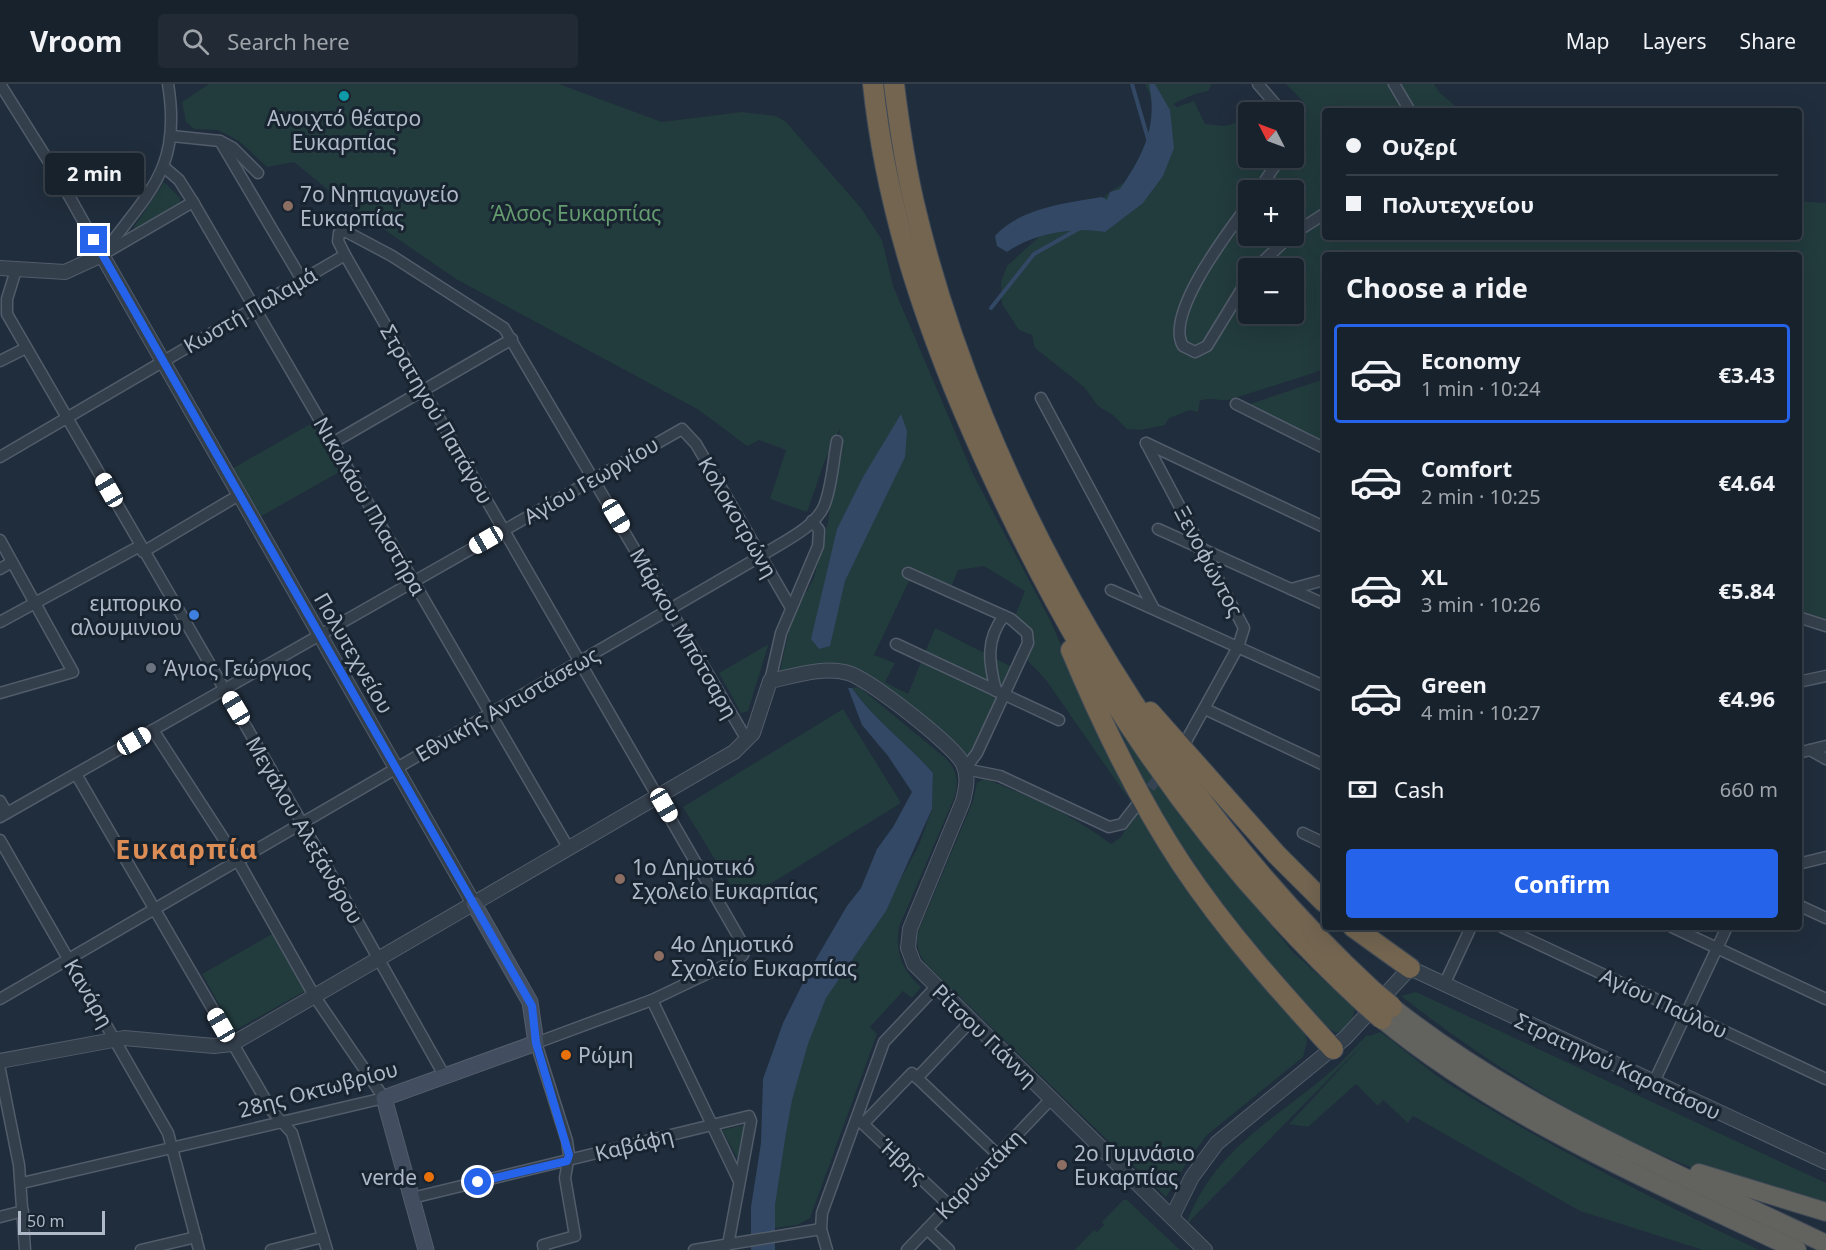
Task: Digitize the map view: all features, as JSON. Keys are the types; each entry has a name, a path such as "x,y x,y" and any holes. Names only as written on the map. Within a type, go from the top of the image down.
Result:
{"highway":[{"path":"873,84 894,207 916,288 941,358 1011,516 1082,650 1168,784 1276,916 1460,1076 1538,1124 1797,1250"},
{"path":"894,84 903,150 921,231 965,367 1026,510 1115,674 1172,762 1296,915 1369,998"},
{"path":"1011,516 1019,539 1103,724 1166,840 1233,934 1333,1049"},
{"path":"1115,674 1281,861 1322,900"},
{"path":"1357,930 1410,968"},
{"path":"1387,1013 1493,1078 1602,1137 1826,1244"},
{"path":"1602,1137 1719,1180 1826,1212"}],"main road":[{"name":"Πολυτεχνείου","path":"474,904 530,1002 536,1043"},
{"name":"28ης Οκτωβρίου","path":"384,1098 536,1043"},
{"path":"384,1098 426,1250"}],"street":[{"path":"102,255 164,167 172,135 168,84"},
{"path":"1258,84 1273,102"},
{"path":"1394,84 1408,108"},
{"name":"Πολυτεχνείου","path":"2,86 58,178 474,904"},
{"path":"172,135 220,141 233,148 258,173"},
{"path":"220,141 302,280"},
{"name":"Νικολάου Πλαστήρα","path":"164,167 179,180 193,202 569,849"},
{"path":"0,268 65,272 102,255 193,202"},
{"path":"1304,227 1322,215"},
{"path":"1238,219 1212,256 1185,308 1179,327 1183,346 1196,352 1207,346 1238,295"},
{"path":"334,442 512,339 501,324 488,315 385,252 345,231 339,233 338,237 345,255"},
{"path":"1267,258 1280,246"},
{"name":"Κωστή Παλαμά","path":"0,457 345,255"},
{"name":"Στρατηγού Παπάγου","path":"345,255 659,796 745,950 738,959 652,1000"},
{"name":"Μεγάλου Αλεξάνδρου","path":"16,270 6,309 26,348 302,823 444,1075"},
{"name":"Μάρκου Μπότσαρη","path":"512,339 747,740"},
{"path":"0,361 26,348"},
{"path":"1041,398 1153,607"},
{"path":"1236,404 1322,447"},
{"name":"Αγίου Γεωργίου","path":"3,815 682,429"},
{"name":"Κολοκοτρώνη","path":"682,429 696,444 791,608"},
{"name":"Εθνικής Αντιστάσεως","path":"0,999 761,556 812,521 825,504 837,441"},
{"name":"Ξενοφώντος","path":"1185,743 1238,647 1244,633 1243,622 1146,443 1322,526"},
{"path":"0,622 36,601 142,549 239,495"},
{"path":"0,1061 116,1039 134,1038 214,1046 232,1044 380,960 728,755 747,740 760,716 779,642 818,546 819,530 812,521"},
{"path":"1158,529 1322,603"},
{"path":"0,540 74,672 0,693"},
{"path":"0,569 12,562"},
{"path":"908,573 1004,616 1025,629 1028,643 1000,693 977,753 965,769"},
{"path":"1291,589 1322,581"},
{"path":"1111,590 1322,685"},
{"path":"1000,693 990,667 990,649 993,634 1004,616"},
{"path":"1802,618 1826,626"},
{"path":"896,644 1059,720"},
{"path":"770,681 828,671 852,674 876,688 946,745 958,756 965,769"},
{"path":"1802,681 1826,676"},
{"path":"1205,709 1322,764"},
{"path":"153,730 237,861 315,997 384,1098"},
{"path":"1804,752 1826,746"},
{"path":"1804,752 1826,759"},
{"path":"965,769 1000,776 1109,827 1122,824 1136,806"},
{"name":"Ρίτσου Γιάννη","path":"965,769 966,785 963,801 920,904 908,939 914,964 935,988 1206,1250"},
{"path":"76,774 272,1111 292,1133 327,1250"},
{"path":"0,801 3,815"},
{"path":"1303,833 1322,842"},
{"name":"Κανάρη","path":"0,840 168,1133 199,1250"},
{"path":"1802,863 1826,857"},
{"path":"1802,907 1826,918"},
{"path":"1444,985 1470,930"},
{"name":"Αγίου Παύλου","path":"1508,930 1826,1079"},
{"path":"1678,930 1826,999"},
{"path":"1654,1082 1726,930"},
{"path":"1172,1217 1192,1176 1217,1143 1333,1049 1361,1023 1410,968"},
{"name":"Στρατηγού Καρατάσου","path":"1410,968 1826,1162"},
{"path":"827,1250 821,1229 824,1208 860,1121 884,1042 935,988"},
{"path":"652,1000 739,1180 728,1245"},
{"name":"28ης Οκτωβρίου","path":"536,1043 652,1000"},
{"path":"917,1078 970,1022"},
{"name":"Πολυτεχνείου","path":"536,1043 570,1152 565,1178 575,1236 543,1245 544,1250"},
{"path":"0,1070 22,1183 25,1250"},
{"path":"860,1121 912,1073 998,1154"},
{"name":"28ης Οκτωβρίου","path":"22,1183 384,1098"},
{"name":"Καρυωτάκη","path":"906,1250 1051,1099"},
{"name":"Καβάφη","path":"412,1198 712,1123 750,1116 739,1180"},
{"name":"Ήβης","path":"860,1121 949,1205"},
{"path":"0,1217 23,1211"},
{"path":"694,1250 821,1229"},
{"path":"927,1229 949,1250"},
{"path":"141,1250 196,1237"},
{"path":"272,1250 323,1237"}],"green space":[{"name":"Άλσος Ευκαρπίας","path":"209,84 559,84 662,122 742,112 776,116 786,122 861,208 882,240 893,286 973,474 1050,620 1128,798 1046,680 1027,660 1029,642 1012,624 1025,591 984,566 958,570 947,598 910,579 874,655 895,663 885,682 908,694 935,628 1016,669 967,763 874,689 826,668 780,671 791,619 814,578 828,522 840,428 824,463 807,512 770,499 786,450 759,440 747,446 699,410 456,279 337,197 294,162 267,167 239,141 218,130 194,129 186,122 182,102"},
{"path":"1145,84 1212,84 1208,91 1173,104 1177,107 1194,101 1205,124 1225,126 1238,122 1238,168 1304,168 1305,103 1286,84 1434,84 1439,92 1458,108 1322,108 1322,240 1802,240 1802,201 1826,203 1826,621 1802,613 1802,252 1322,252 1322,370 1232,399 1200,401 1198,412 1190,410 1169,418 1165,425 1141,430 1127,429 1113,415 1098,406 1084,387 1035,348 1032,335 1019,330 1002,304 1001,282 1007,266 1068,210 1101,201 1107,194 1152,164 1154,113"},
{"path":"164,182 181,199 178,204 136,230 134,227"},
{"path":"1322,380 1322,442 1250,410 1250,404"},
{"path":"312,423 341,471 258,518 230,470"},
{"path":"767,645 748,711 741,713 719,673"},
{"path":"859,687 943,756 951,764 955,774 957,784 955,796 899,927 898,945 901,960 914,981 921,987 912,998 903,991 870,1027 877,1034 810,1218 797,1225 760,1230 792,1045 873,930 919,845 932,809 933,773 871,711 852,688"},
{"path":"1106,704 1204,843 1292,951 1355,1009 1347,1027 1336,1033 1315,1019 1249,947 1170,831"},
{"path":"843,709 901,803 741,902 683,807"},
{"path":"983,779 1054,808 1083,824 1111,844 1121,837 1138,809 1164,856 1202,912 1304,1029 1307,1041 1303,1057 1207,1135 1166,1197 927,965 921,956 917,942 920,927 973,801 977,783"},
{"path":"272,934 305,991 234,1031 202,974"},
{"path":"1416,992 1826,1183 1826,1210 1695,1169 1617,1135 1579,1115 1470,1047 1401,996"},
{"path":"1380,1032 1447,1083 1531,1133 1759,1250 1703,1250 1580,1211 1413,1116 1408,1123 1383,1100 1378,1106 1356,1084 1308,1127 1289,1124 1364,1043 1186,1225 1197,1199 1211,1177 1246,1140 1328,1074 1367,1035"},
{"path":"744,1125 739,1157 737,1158 722,1130"},
{"path":"1123,1200 1127,1200 1180,1250 1075,1250 1094,1230 1097,1232 1104,1225 1102,1222"}],"water":[{"path":"1149,84 1155,84 1170,110 1174,148 1163,176 1143,203 1105,232 1080,230 1054,233 1029,240 1007,252 997,246 995,236 1017,219 1044,208 1102,197 1107,200 1110,192 1120,189 1142,152 1150,127 1152,113"},
{"path":"901,414 907,431 905,457 845,581 830,646 819,649 811,639 837,529 863,477"},
{"path":"848,688 852,688 871,711 933,773 932,809 886,911 826,998 808,1044 792,1100 775,1205 775,1250 751,1250 751,1207 761,1143 763,1079 783,1023 809,971 847,906 861,888 877,849 893,827 912,792 888,756 862,725"}],"waterway":[{"path":"1132,84 1149,142"},
{"path":"991,308 1034,254 1080,228"}],"tunnel":[{"path":"1141,800 1165,769"}],"place":[{"name":"Ανοιχτό θέατρο Ευκαρπίας","path":"344,96"},
{"name":"7ο Νηπιαγωγείο Ευκαρπίας","path":"288,206"},
{"name":"εμπορικο αλουμινιου","path":"194,615"},
{"name":"Άγιος Γεώργιος","path":"151,668"},
{"name":"1ο Δημοτικό Σχολείο Ευκαρπίας","path":"620,879"},
{"name":"4ο Δημοτικό Σχολείο Ευκαρπίας","path":"659,956"},
{"name":"Ρώμη","path":"566,1055"},
{"name":"2ο Γυμνάσιο Ευκαρπίας","path":"1062,1165"},
{"name":"verde","path":"429,1177"}],"district":[{"name":"Ευκαρπία","path":"187,848"}],"route":[{"path":"94,240 151,344 532,1006 536,1043 570,1152 567,1161 478,1182"}]}
